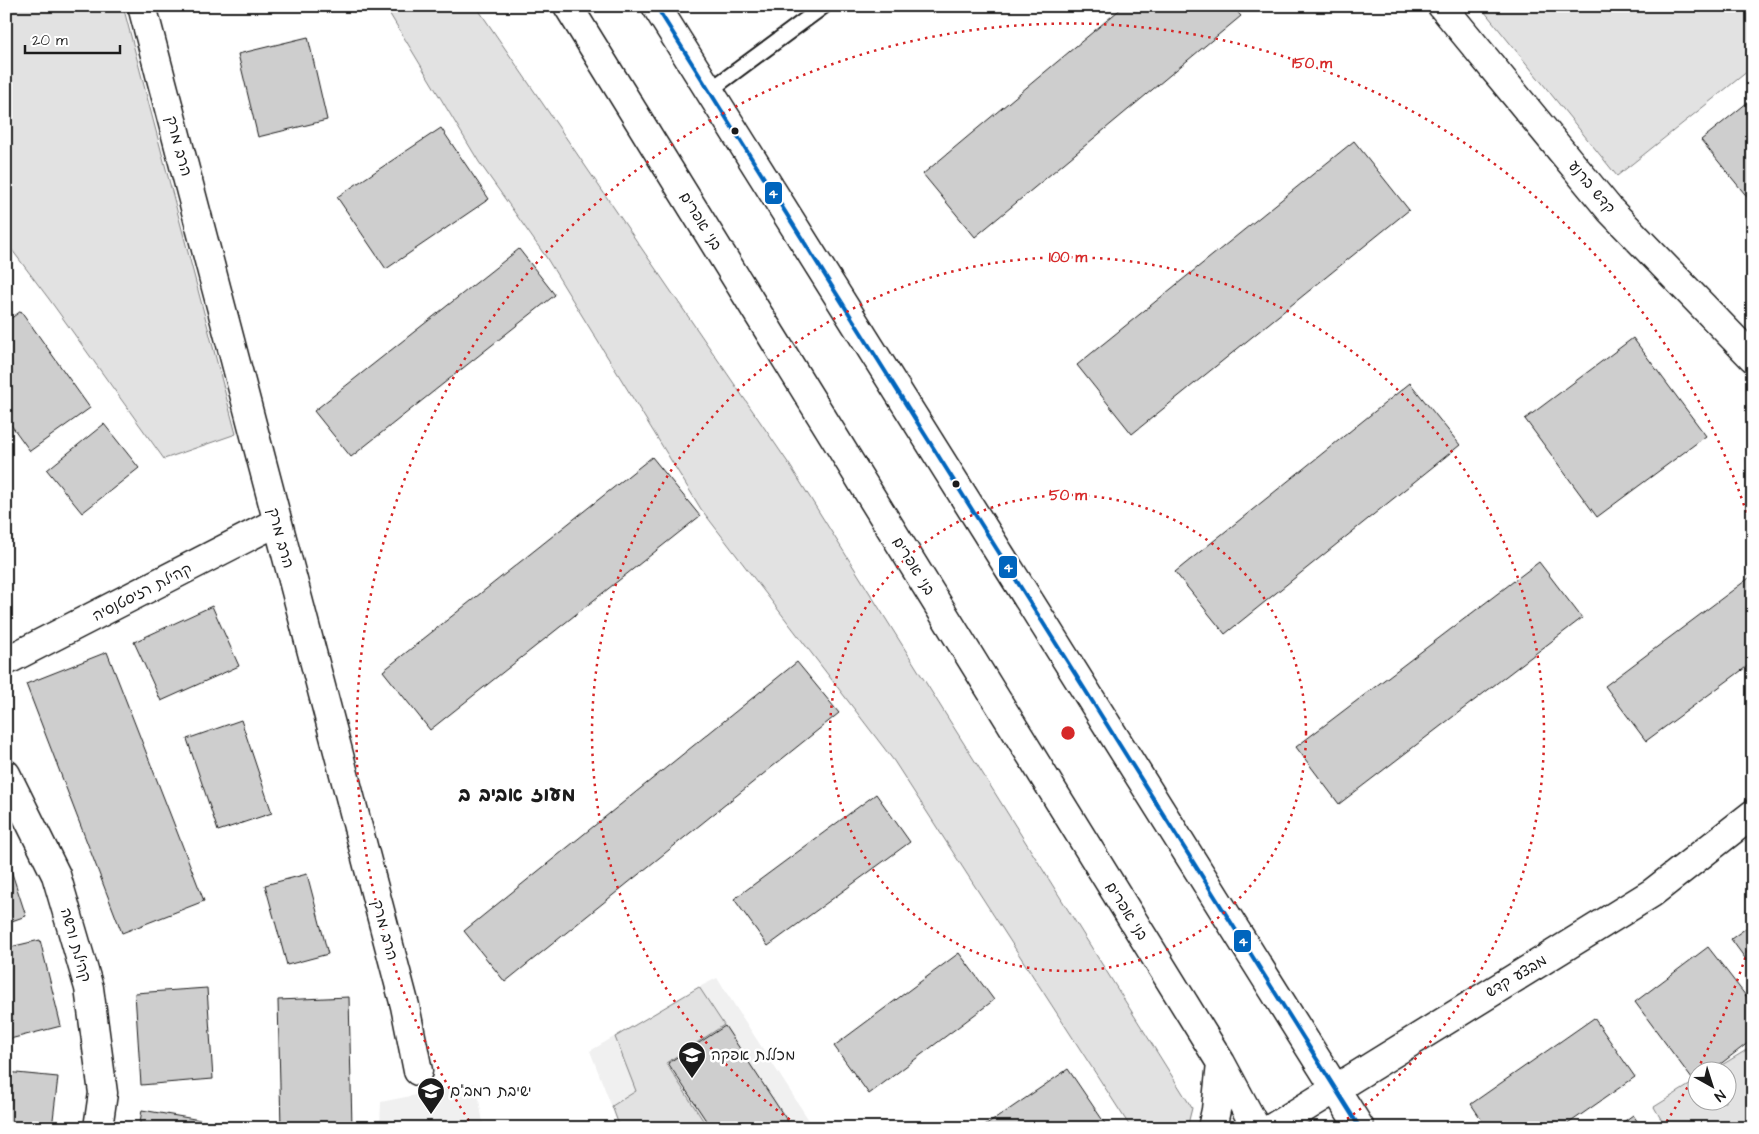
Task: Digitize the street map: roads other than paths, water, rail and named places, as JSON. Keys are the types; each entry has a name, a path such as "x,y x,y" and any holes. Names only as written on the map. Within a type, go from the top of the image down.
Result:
{"street":[{"name":"הרב מרק","path":"142,6 405,1006 418,1071"},
{"name":"בני אפרים","path":"568,6 1221,1063 1256,1128"},
{"path":"656,6 1360,1128"},
{"name":"קדש ברנע","path":"1442,6 1610,210 1753,358"},
{"name":"קהילת רזיסטנסיה","path":"6,661 277,522"},
{"name":"קהילת ורשה","path":"6,774 56,875 89,988 103,1093 98,1128"},
{"name":"מבצע קדש","path":"1272,1128 1652,893 1753,814"},
{"path":"1212,1128 1221,1063"}],"lane":[{"path":"709,91 824,6"}],"place":[{"name":"מכללת אפקה","path":"692,1079"},
{"name":"ישיבת רמב\"ם","path":"431,1115"}],"district":[{"name":"מעוז אביב ב","path":"517,794"}]}
